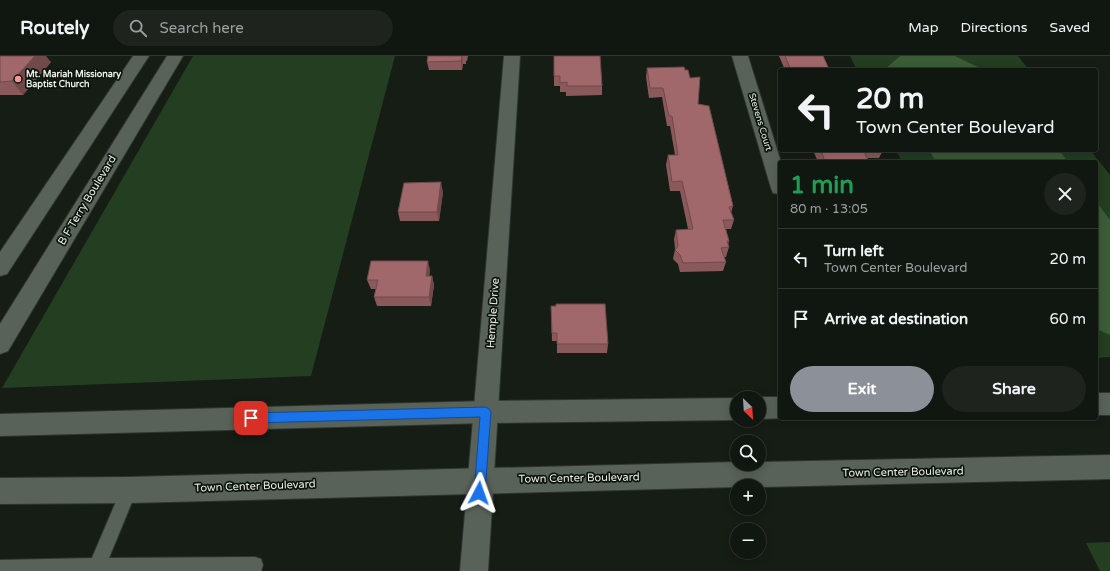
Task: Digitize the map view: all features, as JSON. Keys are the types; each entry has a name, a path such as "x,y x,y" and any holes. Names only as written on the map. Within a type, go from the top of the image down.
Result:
{"street":[{"path":"0,268 141,56"},
{"name":"B F Terry Boulevard","path":"0,344 175,56"},
{"name":"Hemple Drive","path":"474,571 512,56"},
{"name":"Stevens Court","path":"740,56 778,181"},
{"path":"1098,404 1110,404"},
{"path":"766,408 778,408"},
{"path":"0,424 486,412 730,409"},
{"name":"Town Center Boulevard","path":"0,491 129,490 480,480 1110,467"}],"lane":[{"path":"96,569 129,490"},
{"path":"0,568 96,569 255,565"}],"shaded area":[{"path":"193,56 395,56 311,376 2,388"},
{"path":"850,56 1018,56 1027,68 856,68"},
{"path":"900,56 955,56 980,68 886,68"},
{"path":"897,152 1092,152 1098,160 901,160"},
{"path":"930,152 1060,152 1066,160 935,160"},
{"path":"1098,160 1110,175 1110,357 1098,358"},
{"path":"1098,204 1110,220 1110,335 1098,330"},
{"path":"1110,542 1110,571 1100,571 1086,543"}],"building":[{"path":"0,56 35,56 12,81 0,82"},
{"path":"428,56 462,56 461,61 427,62"},
{"path":"554,56 600,56 602,86 567,86 567,82 560,83 560,76 554,76"},
{"path":"785,56 823,56 829,68 790,68"},
{"path":"684,67 685,70 688,70 690,78 700,77 698,104 709,106 733,206 729,207 734,220 723,220 729,241 727,241 729,247 721,248 726,262 683,263 680,255 675,250 678,246 676,230 693,229 682,181 672,182 668,155 678,155 672,116 669,116 663,88 650,88 647,68"},
{"path":"822,152 864,152 868,160 824,160"},
{"path":"441,182 437,212 398,212 404,183"},
{"path":"371,261 428,261 426,276 432,276 429,297 374,297 378,280 367,280"},
{"path":"556,304 605,304 608,344 557,344 557,333 552,333 551,306 556,306"}],"place":[{"name":"Mt. Mariah Missionary Baptist Church","path":"18,79"}],"route":[{"path":"251,418 486,412 479,493"}]}
